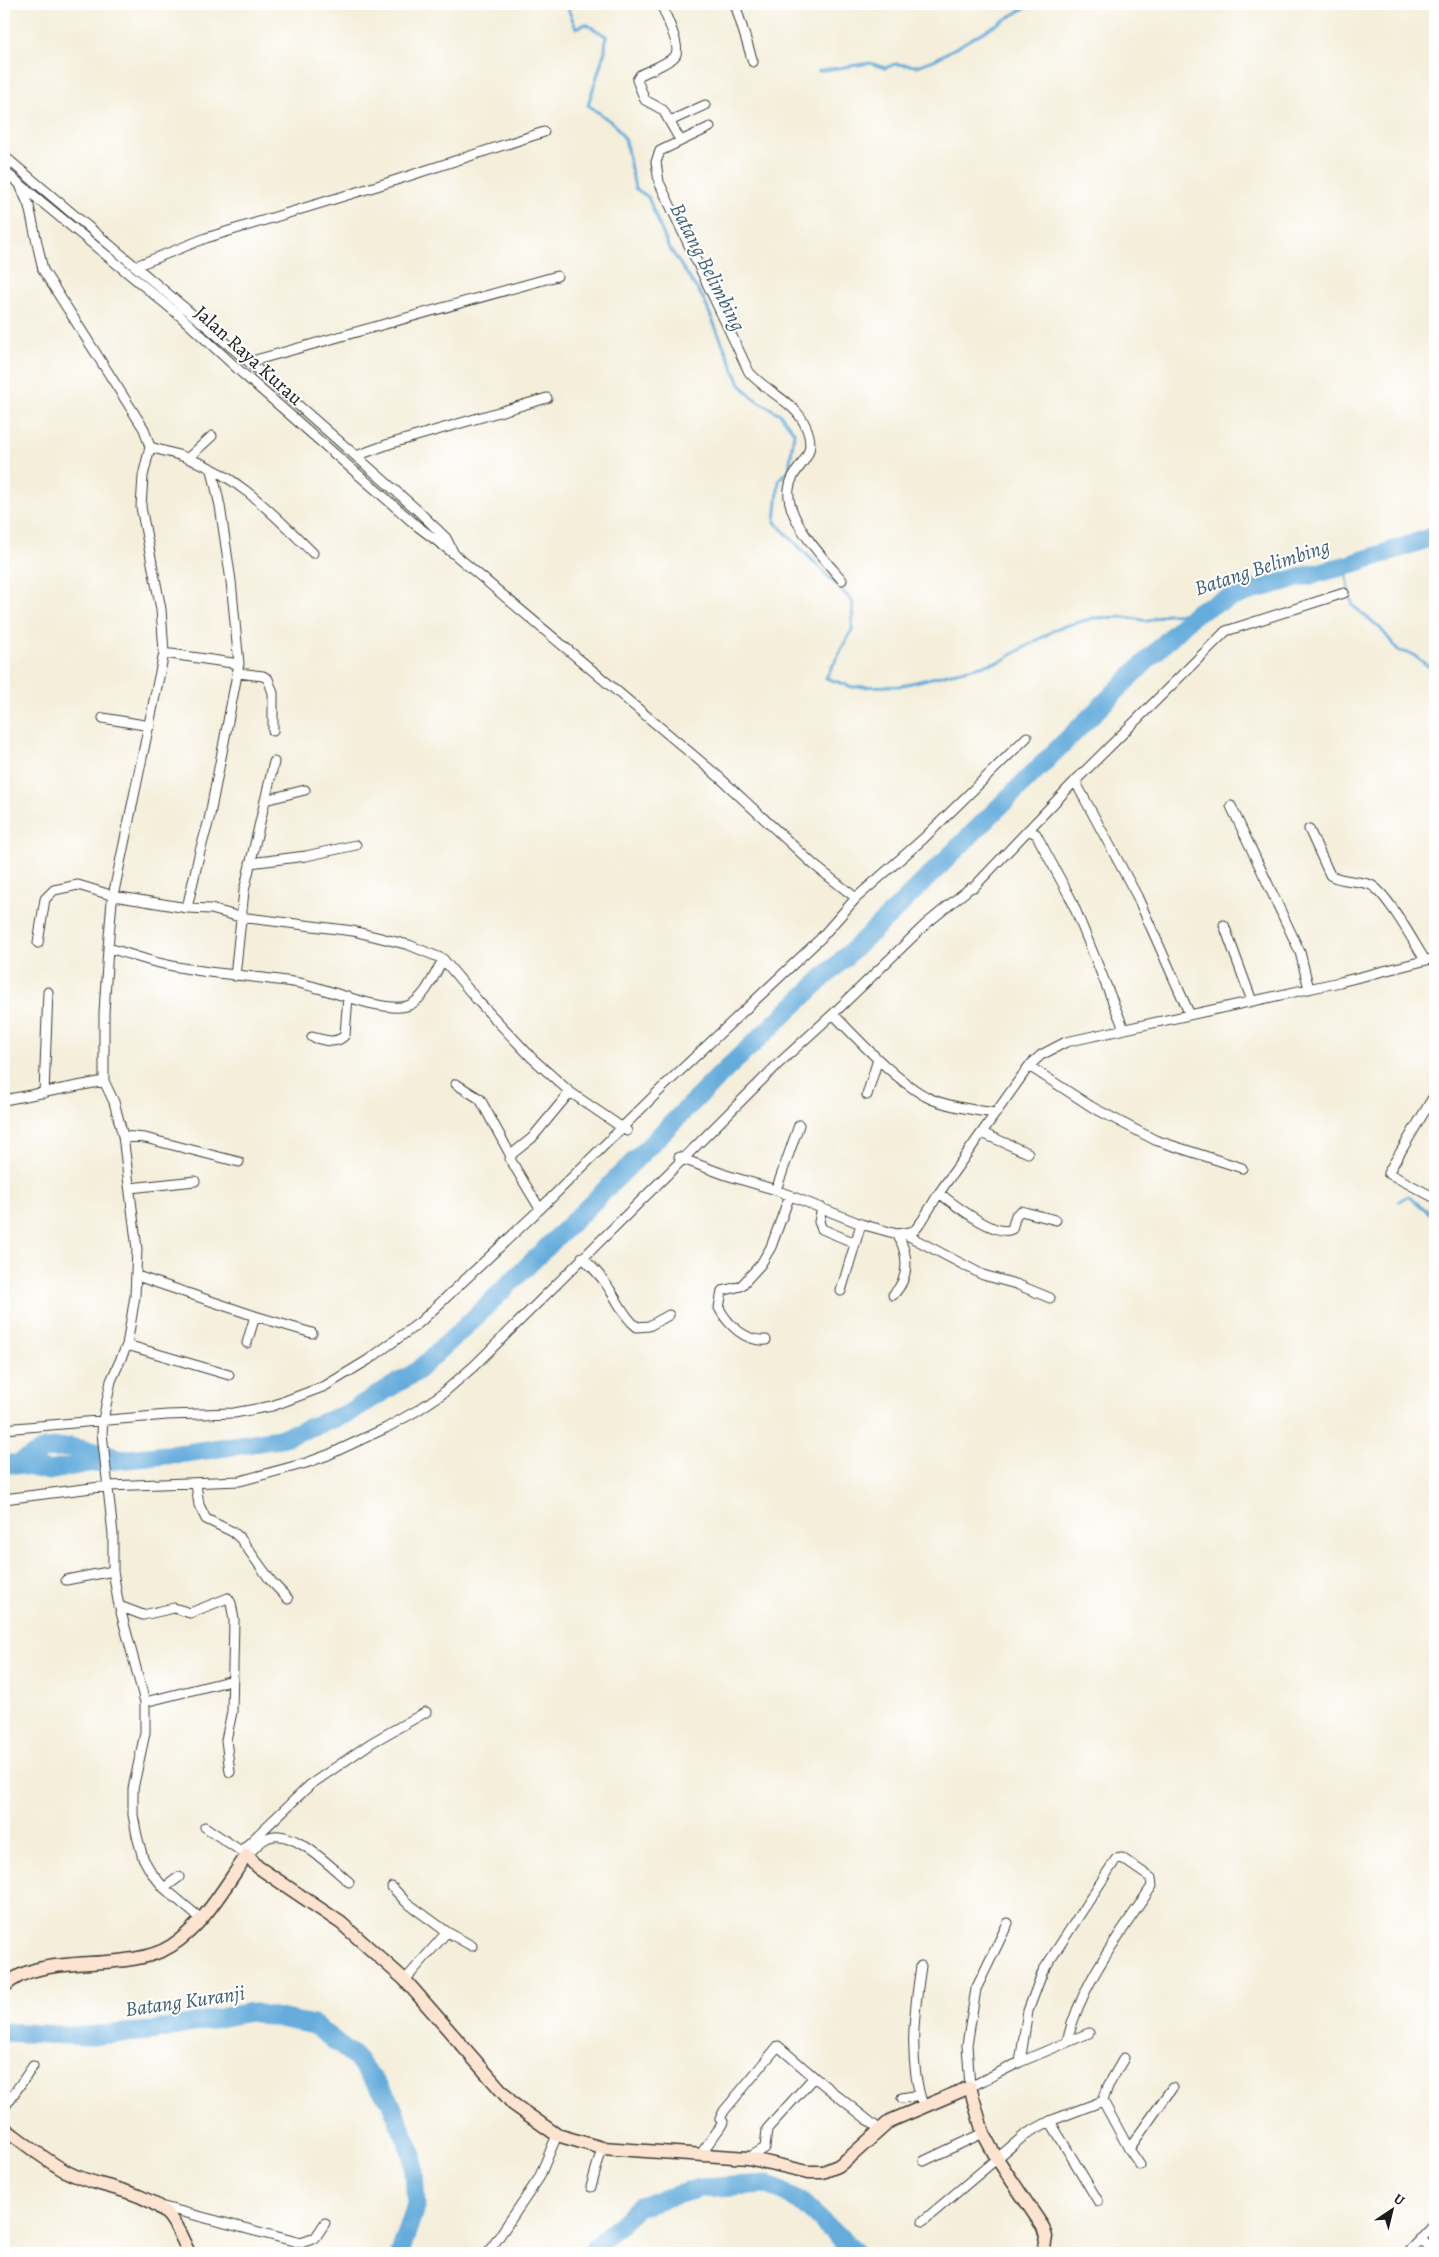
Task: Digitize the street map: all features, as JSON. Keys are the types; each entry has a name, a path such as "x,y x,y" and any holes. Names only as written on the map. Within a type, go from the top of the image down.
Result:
{"street":[{"path":"661,4 677,44 677,51 673,57 640,75 637,80 647,102 661,108 680,140"},
{"path":"735,4 753,62"},
{"path":"670,121 705,105"},
{"path":"710,127 663,148 658,154 656,166 659,182 749,372 770,391 792,406 800,414 807,428 810,441 809,454 795,474 789,489 791,506 811,543 842,580"},
{"path":"136,266 223,232 390,182 544,132"},
{"path":"4,156 249,362 356,456 439,531 450,544 453,553"},
{"name":"Jalan Raya Kurau","path":"4,171 180,315 248,378 401,512 453,553 719,777 814,864 856,898"},
{"name":"Jalan Raya Kurau","path":"20,185 29,206 43,270 144,429 150,447"},
{"path":"249,362 557,276"},
{"path":"356,456 389,444 547,398"},
{"path":"188,458 212,436"},
{"path":"201,1918 164,1888 151,1872 143,1858 133,1815 133,1789 145,1733 146,1702 119,1606 113,1570 113,1534 102,1433 102,1420 111,1381 127,1345 135,1296 136,1276 137,1249 123,1136 114,1102 104,1081 104,1013 108,948 114,896 164,653 160,601 141,507 143,476 150,447 188,458 228,479 260,501 313,553"},
{"path":"188,908 209,820 238,669 231,581 220,506 212,470"},
{"path":"4,1500 107,1482 196,1484 240,1482 328,1455 386,1428 442,1394 474,1366 776,1065 833,1014 926,924 970,888 974,887 1075,781 1226,631 1344,593"},
{"path":"164,653 238,669 268,679 273,693 273,731"},
{"path":"103,718 150,726"},
{"path":"4,1428 72,1424 102,1420 234,1413 272,1406 325,1386 368,1360 419,1323 624,1130 820,939 856,898 923,839 1027,737"},
{"path":"235,976 240,917 250,862 274,762"},
{"path":"1075,781 1137,896 1190,1015"},
{"path":"265,800 305,790"},
{"path":"1231,806 1300,952 1309,988"},
{"path":"1309,829 1330,875 1335,878 1363,883 1380,891 1425,960"},
{"path":"1028,830 1036,834 1071,899 1124,1029"},
{"path":"250,862 306,856 356,845"},
{"path":"38,944 43,905 49,894 54,890 78,885 114,896 188,908 210,909 240,917 353,931 409,945 443,959 478,1001 532,1058 570,1092 624,1130"},
{"path":"1224,924 1252,1001"},
{"path":"108,948 156,962 235,976 299,983 389,1007 406,1006 418,1000 443,959"},
{"path":"901,1234 915,1230 1029,1066 1041,1055 1066,1042 1435,958"},
{"path":"44,1093 48,992"},
{"path":"312,1038 335,1042 346,1035 348,996"},
{"path":"833,1014 878,1059 926,1097 966,1108 996,1113"},
{"path":"867,1096 878,1059"},
{"path":"1029,1066 1092,1107 1155,1140 1242,1168"},
{"path":"4,1100 104,1081"},
{"path":"456,1084 480,1100 511,1156 511,1161 540,1209"},
{"path":"511,1156 532,1138 570,1092"},
{"path":"1435,1094 1388,1172 1435,1198"},
{"path":"776,1190 799,1125"},
{"path":"982,1133 1028,1153"},
{"path":"123,1136 145,1138 239,1162"},
{"path":"681,1158 726,1175 790,1195 861,1224 901,1234 983,1275 1016,1284 1050,1298"},
{"path":"130,1188 195,1181"},
{"path":"939,1193 974,1217 1006,1231 1012,1229 1016,1215 1021,1211 1056,1220"},
{"path":"766,1340 750,1340 735,1328 719,1308 720,1300 722,1292 742,1286 761,1264 771,1247 790,1195"},
{"path":"822,1208 819,1222 822,1229 855,1242"},
{"path":"841,1291 861,1224"},
{"path":"893,1295 902,1286 907,1268 901,1234"},
{"path":"582,1257 609,1288 623,1312 638,1327 649,1326 669,1315"},
{"path":"136,1276 312,1334"},
{"path":"248,1343 255,1316"},
{"path":"127,1345 229,1375"},
{"path":"196,1484 198,1505 206,1519 233,1532 240,1538 271,1581 288,1598"},
{"path":"66,1580 113,1570"},
{"path":"119,1606 143,1615 174,1608 190,1613 228,1598 232,1603 234,1620 232,1712 226,1740 230,1772"},
{"path":"146,1702 233,1680"},
{"path":"4,1987 9,1982 29,1972 56,1967 122,1961 155,1953 170,1947 184,1936 201,1918 244,1853 310,1785 371,1743 426,1712"},
{"path":"204,1827 244,1853 258,1867 340,1924 405,1980 513,2104 557,2135 602,2148 748,2158 808,2172 823,2172 838,2166 890,2120 921,2101 970,2087 1020,2062 1089,2033"},
{"path":"244,1853 267,1838 285,1836 301,1844 349,1882"},
{"path":"1020,2062 1028,2011 1043,1971 1116,1859 1122,1858 1151,1878 1152,1886 1089,1983 1071,2026 1067,2042"},
{"path":"164,1888 179,1877"},
{"path":"392,1887 406,1902 447,1932 472,1946"},
{"path":"1008,1923 976,1989 967,2045 970,2087 983,2133 996,2157 1043,2227 1046,2237 1044,2253"},
{"path":"405,1980 447,1932"},
{"path":"921,1966 914,2013 914,2071 921,2101"},
{"path":"700,2155 721,2126 723,2122 720,2119 724,2111 778,2046 879,2129"},
{"path":"1124,2058 1108,2086 1103,2101 1129,2149 1140,2165"},
{"path":"4,2108 33,2066"},
{"path":"748,2158 765,2148 767,2129 814,2077"},
{"path":"1129,2149 1172,2088"},
{"path":"902,2098 921,2101"},
{"path":"923,2220 996,2157 1026,2134 1050,2121 1103,2101"},
{"path":"1050,2121 1098,2201"},
{"path":"4,2128 66,2172 92,2183 137,2196 155,2204 301,2244 315,2238 325,2223"},
{"path":"924,2161 983,2133"},
{"path":"488,2253 539,2178 557,2135"},
{"path":"591,2187 602,2148"},
{"path":"155,2204 168,2216 180,2232 189,2253"},
{"path":"1408,2253 1435,2224"},
{"path":"1420,2240 1435,2251"}],"waterway":[{"name":"Batang Belimbing","path":"566,4 576,28 586,24 606,36 605,51 588,105 614,124 625,139 635,188 648,197 668,246 703,298 740,384 753,398 780,414 794,432 789,470 779,480 775,522 853,602 852,630 826,678 852,687 899,686 1001,661 1058,628 1093,618 1125,617 1148,621 1166,614 1195,613"},
{"path":"819,71 870,63 885,68 895,64 917,66 936,59 1032,4"},
{"path":"4,1464 17,1464 49,1471 88,1463 186,1453 279,1439 346,1414 416,1372 464,1328 719,1076 895,910 1195,613 1231,597 1344,566 1435,536"},
{"path":"1345,566 1352,605 1380,628 1399,651 1412,654 1435,671"},
{"path":"1399,1201 1408,1196 1435,1217"},
{"path":"17,1464 45,1449 70,1447 112,1455"},
{"name":"Batang Kuranji","path":"4,2032 85,2036 152,2031 250,2012 314,2025 354,2056 389,2099 413,2156 416,2205 400,2253"},
{"name":"Batang Kuranji","path":"590,2253 639,2206 700,2188 767,2184 800,2201 856,2253"}]}
